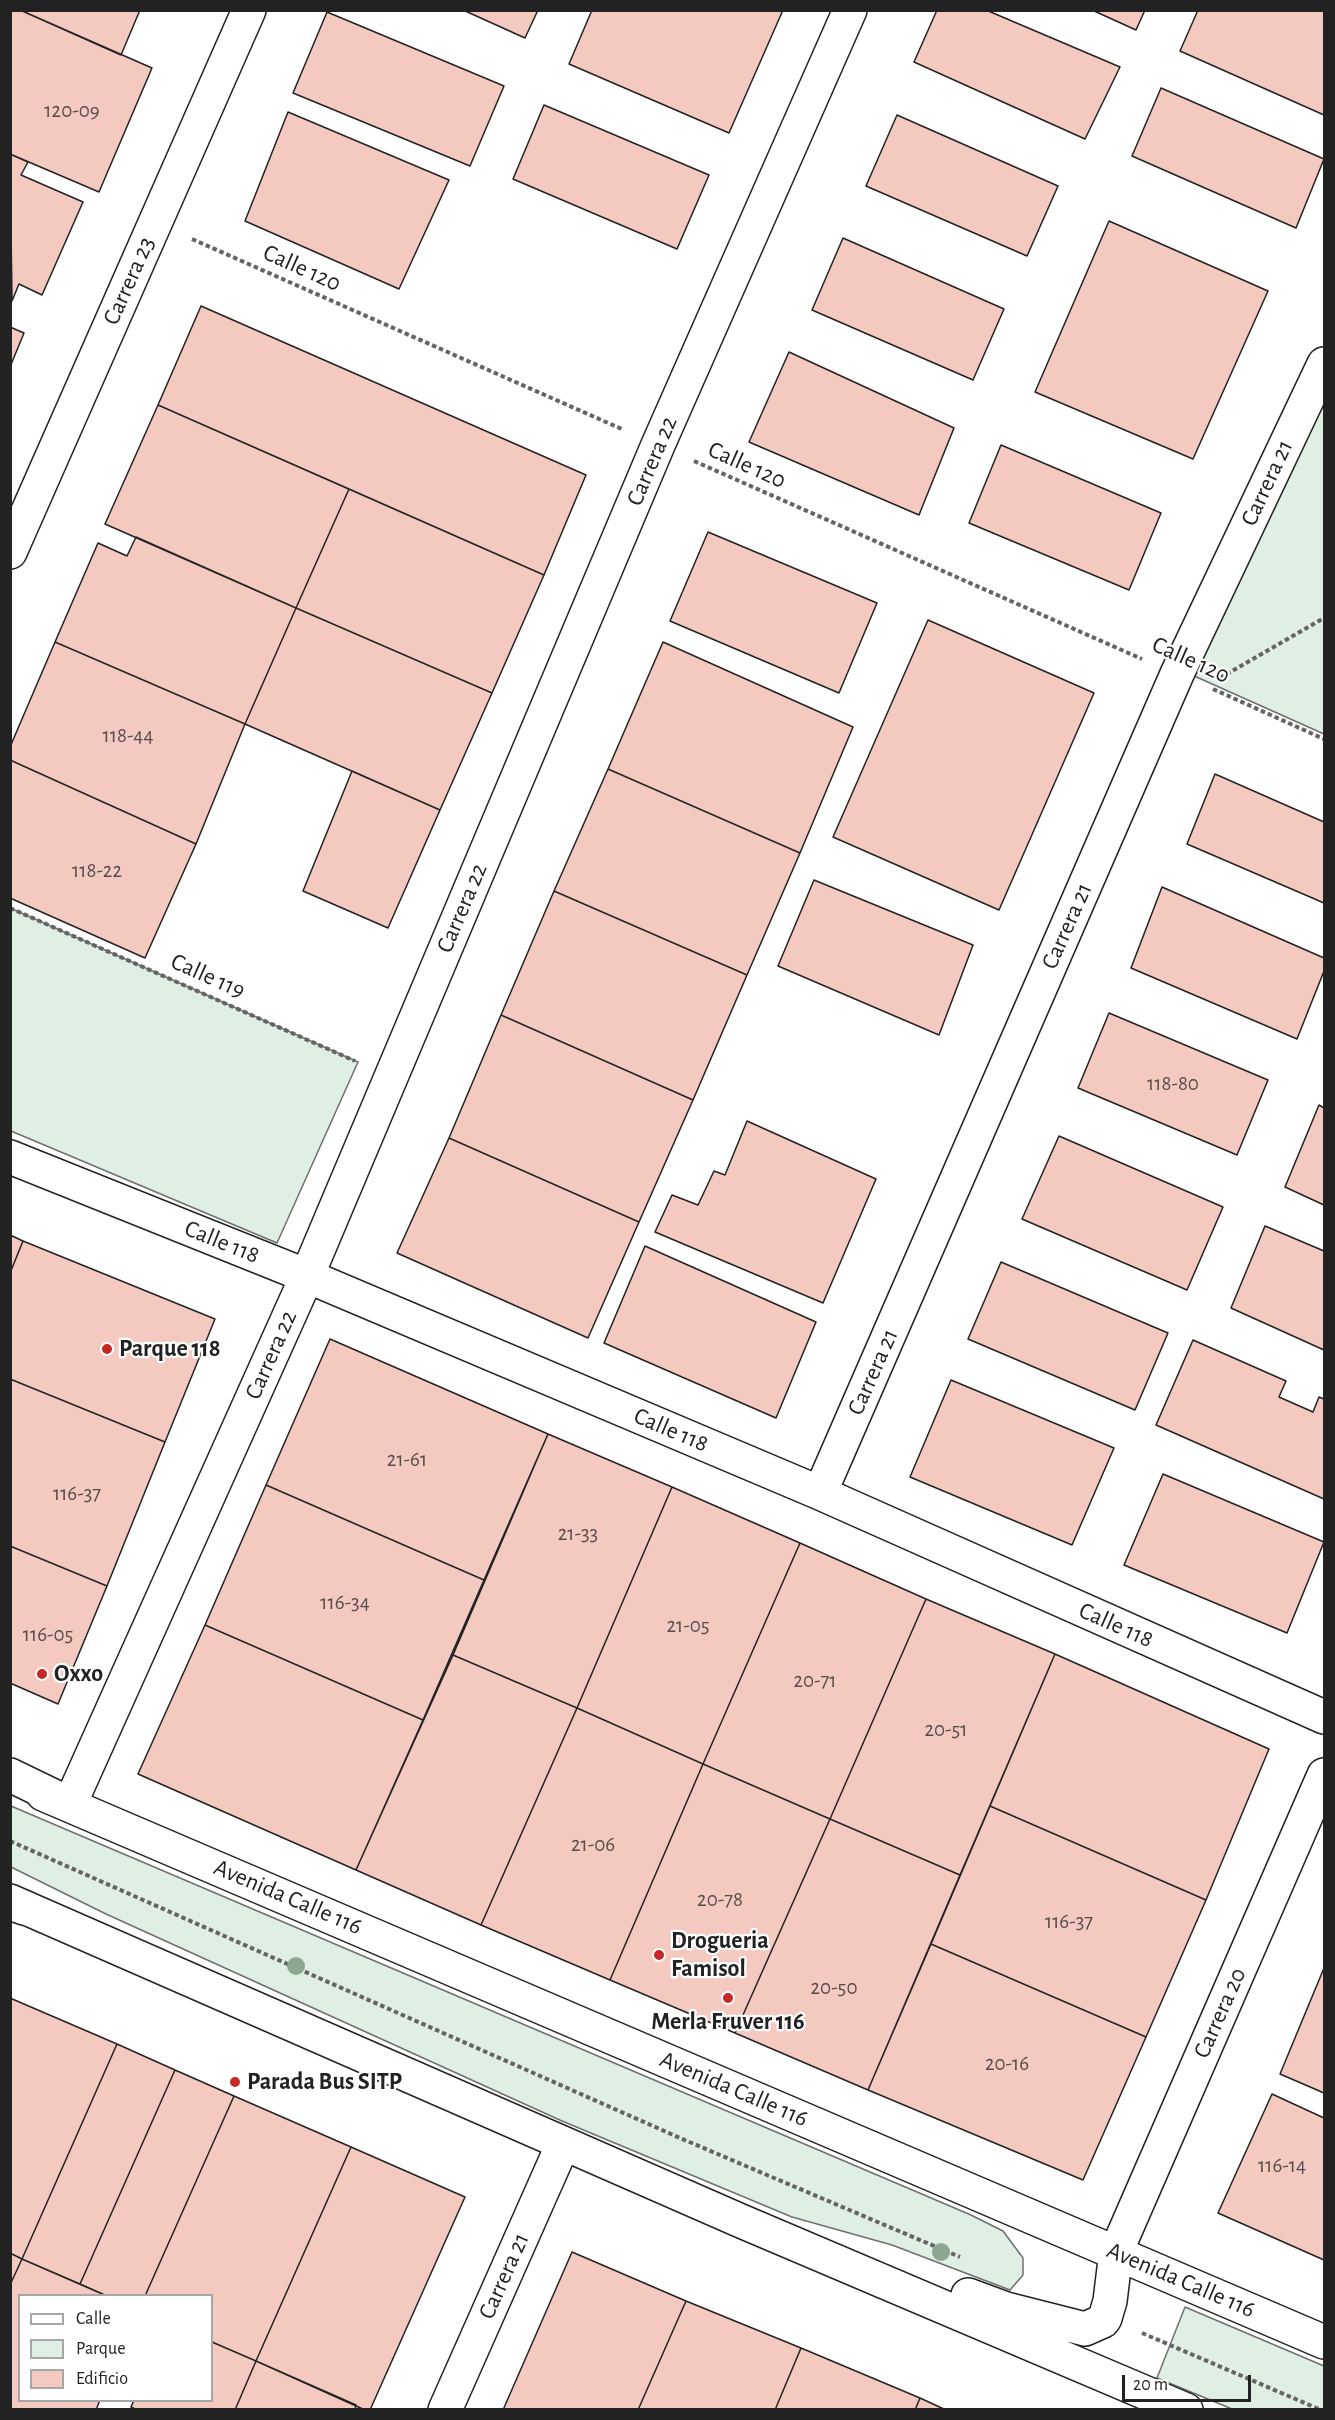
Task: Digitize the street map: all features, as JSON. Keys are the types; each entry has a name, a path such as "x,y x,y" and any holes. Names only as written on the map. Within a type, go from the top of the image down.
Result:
{"main road":[{"name":"Carrera 23","path":"10,552 249,10"},
{"name":"Carrera 22","path":"70,1804 307,1276 658,445 850,10"},
{"name":"Carrera 21","path":"820,1493 1191,680 1324,364"},
{"name":"Calle 118","path":"10,1157 307,1276 820,1493 1324,1717"},
{"path":"10,1775 70,1804"},
{"name":"Carrera 20","path":"741,2221 1006,2309 1085,2329 1103,2321 1110,2301 1116,2252 1324,1775"},
{"name":"Avenida Calle 116","path":"10,1782 70,1804 1324,2342"},
{"path":"15,1904 741,2221 1186,2409"},
{"name":"Carrera 21","path":"445,2409 563,2144"}],"path":[{"name":"Calle 120","path":"155,222 1324,739"},
{"path":"1191,680 1324,618"},
{"name":"Calle 119","path":"10,908 358,1062 389,1080"},
{"path":"10,1841 680,2138 963,2258"},
{"path":"1132,2329 1321,2409"}],"green space":[{"path":"1324,391 1324,734 1192,675"},
{"path":"10,908 358,1062 277,1243 11,1131"},
{"path":"11,1806 971,2215 1003,2231 1023,2258 1023,2275 1010,2290 892,2245 792,2217 562,2121 106,1914 11,1867"},
{"path":"1185,2307 1324,2366 1324,2409 1232,2409 1157,2378"}],"building":[{"path":"10,10 20,10 152,68 99,192 10,154"},
{"path":"20,10 140,10 121,55"},
{"path":"463,10 538,10 525,38"},
{"path":"592,10 783,10 729,133 569,64"},
{"path":"937,10 986,10 1120,67 1085,139 914,62"},
{"path":"1092,10 1145,10 1136,30"},
{"path":"1198,10 1324,10 1324,115 1180,51"},
{"path":"327,12 504,86 470,166 293,93"},
{"path":"1161,88 1324,159 1296,228 1132,156"},
{"path":"544,105 709,175 677,249 513,179"},
{"path":"288,112 449,180 399,289 245,221"},
{"path":"897,115 1058,186 1027,256 866,186"},
{"path":"10,154 28,162 21,175 83,202 42,295 19,284 12,301"},
{"path":"1109,221 1268,291 1193,459 1035,392"},
{"path":"843,238 1004,309 973,380 812,310"},
{"path":"201,306 586,475 544,575 158,405"},
{"path":"10,327 24,333 10,367"},
{"path":"789,352 954,428 919,515 749,442"},
{"path":"158,405 349,489 296,608 105,524"},
{"path":"1001,445 1161,513 1129,590 969,523"},
{"path":"349,489 544,575 492,693 296,608"},
{"path":"708,532 877,603 839,693 670,621"},
{"path":"136,537 296,608 245,724 55,642 98,543 127,556"},
{"path":"296,608 492,693 440,810 245,724"},
{"path":"928,620 1094,693 999,910 833,837"},
{"path":"55,642 245,724 196,844 10,760 10,747"},
{"path":"663,642 853,727 800,853 608,769"},
{"path":"10,760 196,844 145,958 10,898"},
{"path":"608,769 800,853 747,975 554,891"},
{"path":"352,771 440,810 388,928 303,891"},
{"path":"1215,774 1324,822 1324,903 1187,844"},
{"path":"814,880 973,945 939,1035 778,966"},
{"path":"1162,887 1324,958 1324,971 1297,1039 1131,968"},
{"path":"554,891 747,975 693,1100 501,1015"},
{"path":"1109,1013 1268,1080 1237,1155 1078,1088"},
{"path":"501,1015 693,1100 639,1222 449,1138"},
{"path":"1319,1105 1324,1108 1324,1205 1285,1187"},
{"path":"747,1121 876,1179 823,1303 655,1232 672,1195 698,1205 714,1171 725,1175"},
{"path":"1059,1136 1223,1207 1187,1290 1022,1219"},
{"path":"449,1138 639,1222 588,1338 397,1253"},
{"path":"1265,1226 1324,1251 1324,1350 1231,1308"},
{"path":"10,1235 23,1241 10,1273"},
{"name":"Parque 118","path":"23,1241 215,1319 165,1442 10,1379 10,1273"},
{"path":"645,1246 816,1322 776,1418 604,1343"},
{"path":"1001,1262 1168,1333 1135,1410 968,1339"},
{"path":"330,1339 548,1434 484,1580 266,1485"},
{"path":"1193,1340 1286,1381 1279,1397 1313,1412 1319,1397 1324,1399 1324,1499 1156,1425"},
{"path":"10,1379 165,1442 107,1586 10,1546"},
{"path":"951,1380 1114,1448 1072,1545 910,1477"},
{"path":"548,1434 672,1487 577,1708 453,1655"},
{"path":"1163,1474 1324,1542 1287,1633 1124,1565"},
{"path":"266,1485 484,1580 423,1720 205,1625"},
{"path":"672,1487 800,1543 703,1764 577,1708"},
{"path":"800,1543 926,1599 830,1819 703,1764"},
{"path":"10,1546 107,1586 58,1704 10,1683"},
{"path":"926,1599 1055,1654 960,1875 830,1819"},
{"path":"205,1625 423,1720 356,1870 138,1774"},
{"path":"1055,1654 1269,1749 1206,1900 990,1806"},
{"path":"453,1655 577,1708 481,1925 356,1870"},
{"path":"577,1708 703,1764 610,1980 481,1925"},
{"path":"703,1764 830,1819 735,2033 610,1980"},
{"path":"990,1806 1206,1900 1146,2037 931,1944"},
{"path":"830,1819 960,1875 868,2090 735,2033"},
{"path":"931,1944 1146,2037 1083,2180 868,2090"},
{"path":"1324,1968 1324,2093 1280,2074"},
{"path":"10,1998 117,2044 22,2259 10,2253"},
{"path":"117,2044 175,2070 80,2284 22,2259"},
{"path":"175,2070 234,2096 146,2294 102,2294 80,2284"},
{"path":"1272,2094 1324,2118 1324,2260 1218,2213"},
{"path":"234,2096 351,2147 256,2361 213,2342 213,2294 146,2294"},
{"path":"351,2147 465,2197 370,2410 365,2410 256,2361"},
{"path":"572,2252 686,2301 638,2410 503,2410"},
{"path":"10,2253 22,2259 10,2285"},
{"path":"22,2259 102,2294 18,2294 18,2402 99,2402 96,2410 10,2410 10,2285"},
{"path":"686,2301 801,2348 775,2410 638,2410"},
{"path":"213,2342 256,2361 235,2410 137,2410 131,2407 133,2402 213,2402"},
{"path":"801,2348 920,2398 915,2410 775,2410"},
{"path":"256,2361 356,2405 355,2410 235,2410"},
{"path":"920,2398 946,2410 915,2410"}],"place":[{"name":"Parque 118","path":"107,1349"},
{"name":"Oxxo","path":"42,1674"},
{"name":"Drogueria Famisol","path":"659,1955"},
{"name":"Merla Fruver 116","path":"728,1998"},
{"name":"Parada Bus SITP","path":"235,2082"}]}
